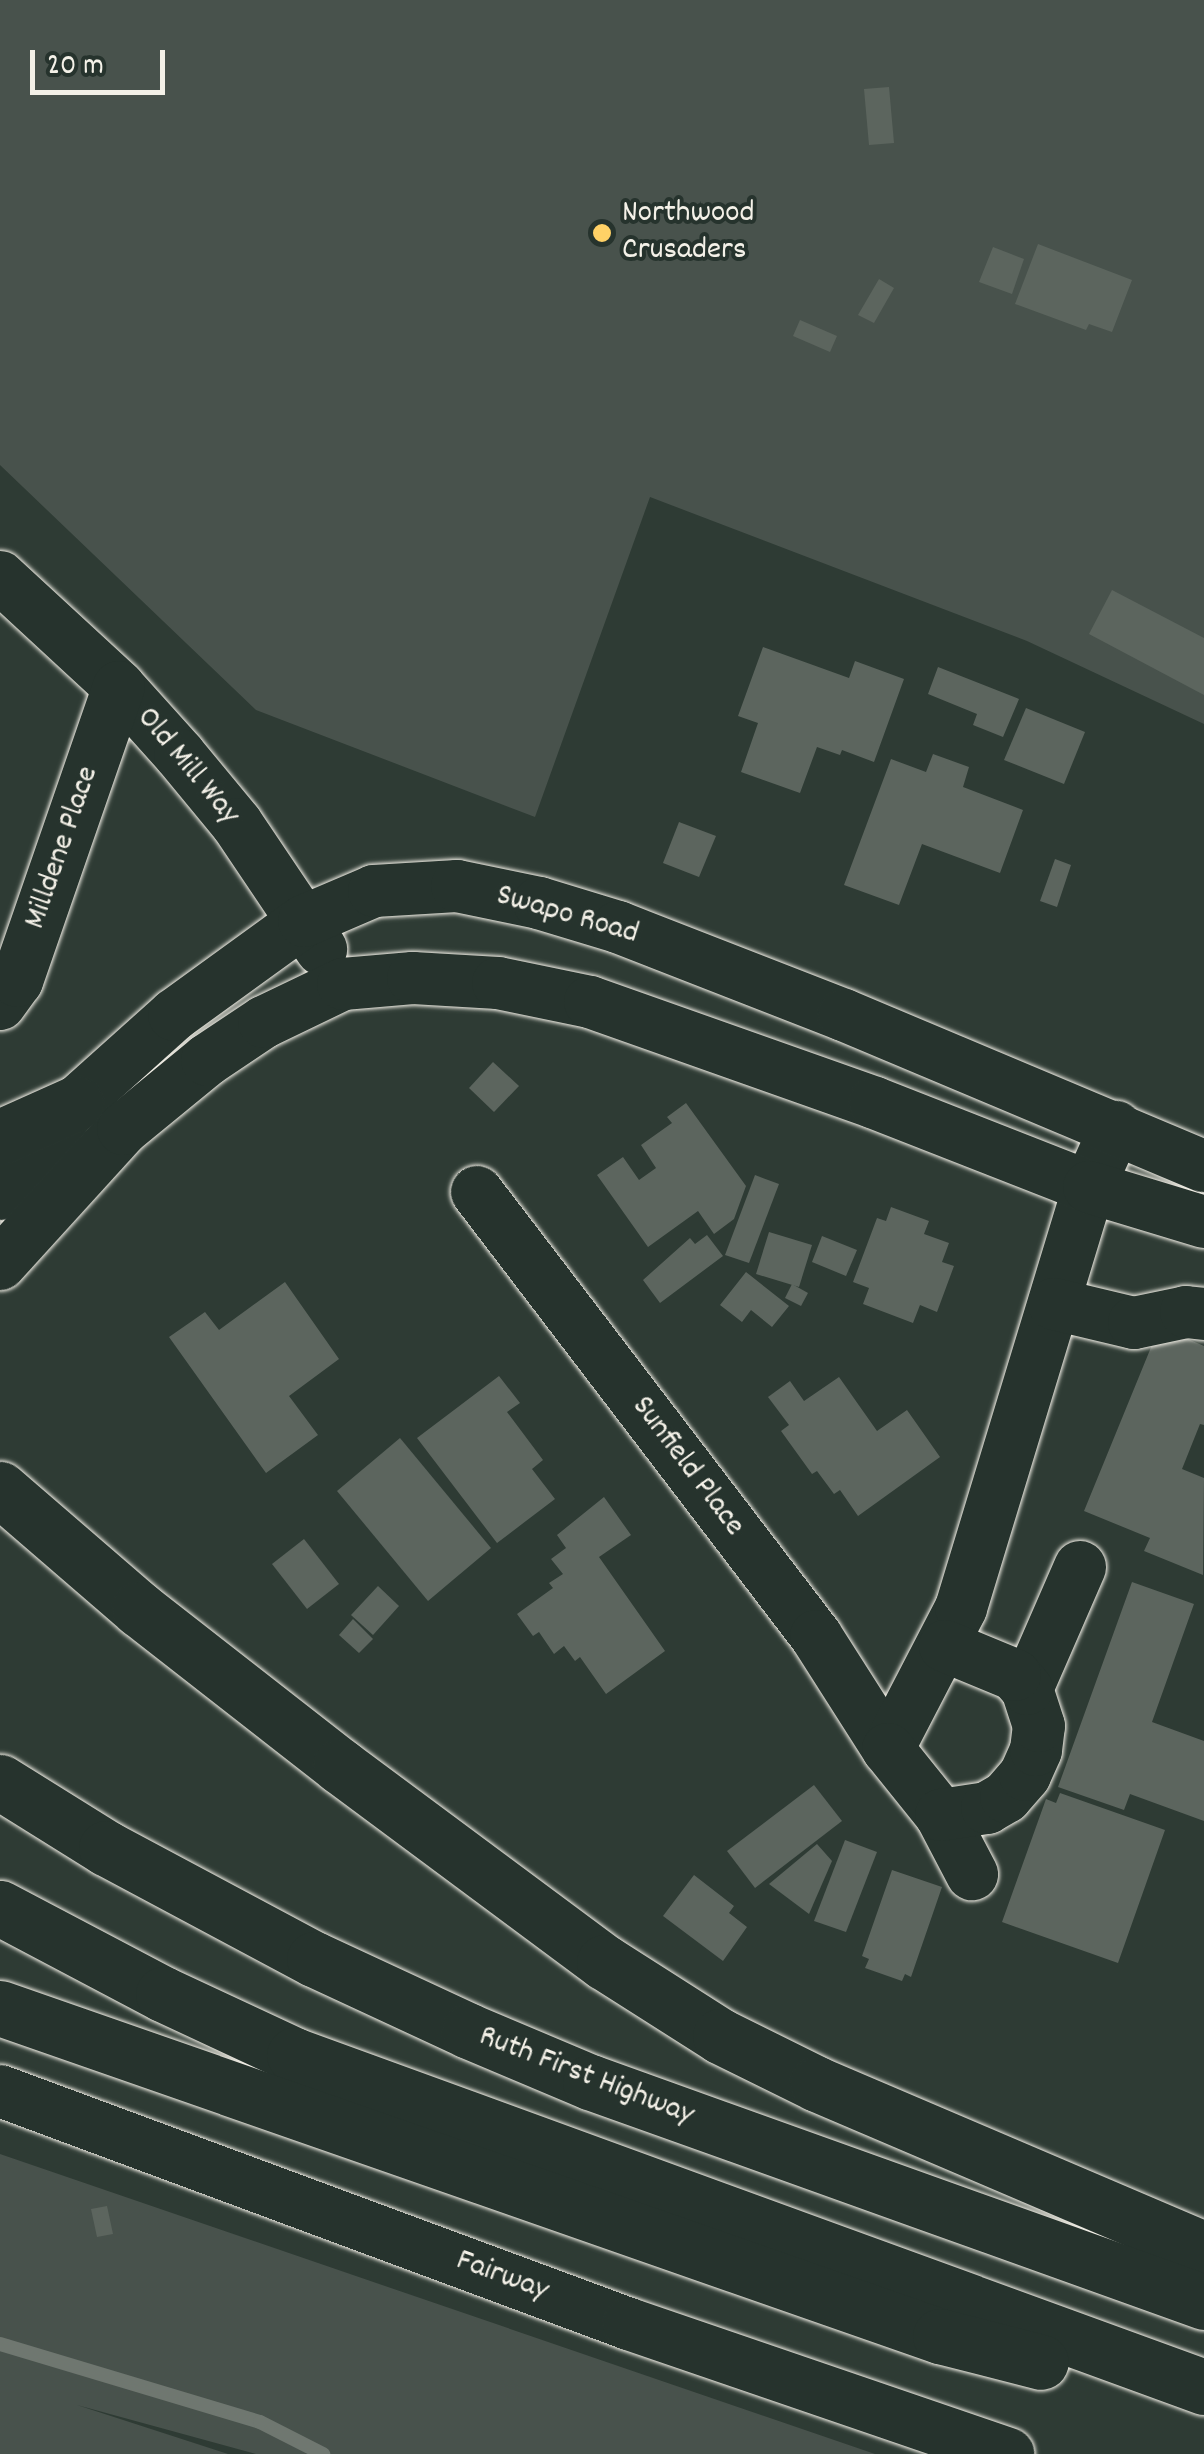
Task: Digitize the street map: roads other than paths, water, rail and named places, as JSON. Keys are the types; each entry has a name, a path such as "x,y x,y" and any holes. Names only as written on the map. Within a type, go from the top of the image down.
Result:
{"highway":[{"path":"0,1137 76,1103"},
{"path":"0,1489 138,1608 340,1766 604,1962 687,2015 818,2084 1204,2248"},
{"name":"Ruth First Highway","path":"0,1782 106,1848 296,1950 469,2032 590,2082 1204,2302"},
{"path":"0,1908 163,1994 294,2055 1204,2387"},
{"path":"0,2008 940,2336 1204,2405"}],"street":[{"name":"Old Mill Way","path":"0,577 118,688 236,824 343,984"},
{"name":"Milldene Place","path":"0,1004 16,980 118,688"},
{"name":"Swapo Road","path":"0,1194 76,1103 174,1015 304,922 374,890 457,886 539,903 618,927 1204,1166"},
{"path":"0,1264 123,1129 207,1060 264,1022 343,984 413,978 481,982 590,1002 857,1097 1089,1187 1204,1222"},
{"path":"888,1749 945,1646 961,1608 1089,1187 1116,1127"},
{"name":"Sunfield Place","path":"477,1192 816,1636 888,1749 940,1816 972,1874"},
{"path":"1054,1304 1134,1322 1186,1312 1204,1314"},
{"path":"1027,1689 1080,1567"},
{"path":"940,1816 987,1808 1006,1797 1025,1774 1036,1750 1039,1726 1027,1689 994,1663 945,1646"},
{"name":"Fairway","path":"0,2091 629,2324 1008,2454"}],"waterway":[{"path":"0,2344 260,2422 323,2454"}],"place":[{"name":"Northwood Crusaders","path":"602,233"}]}
